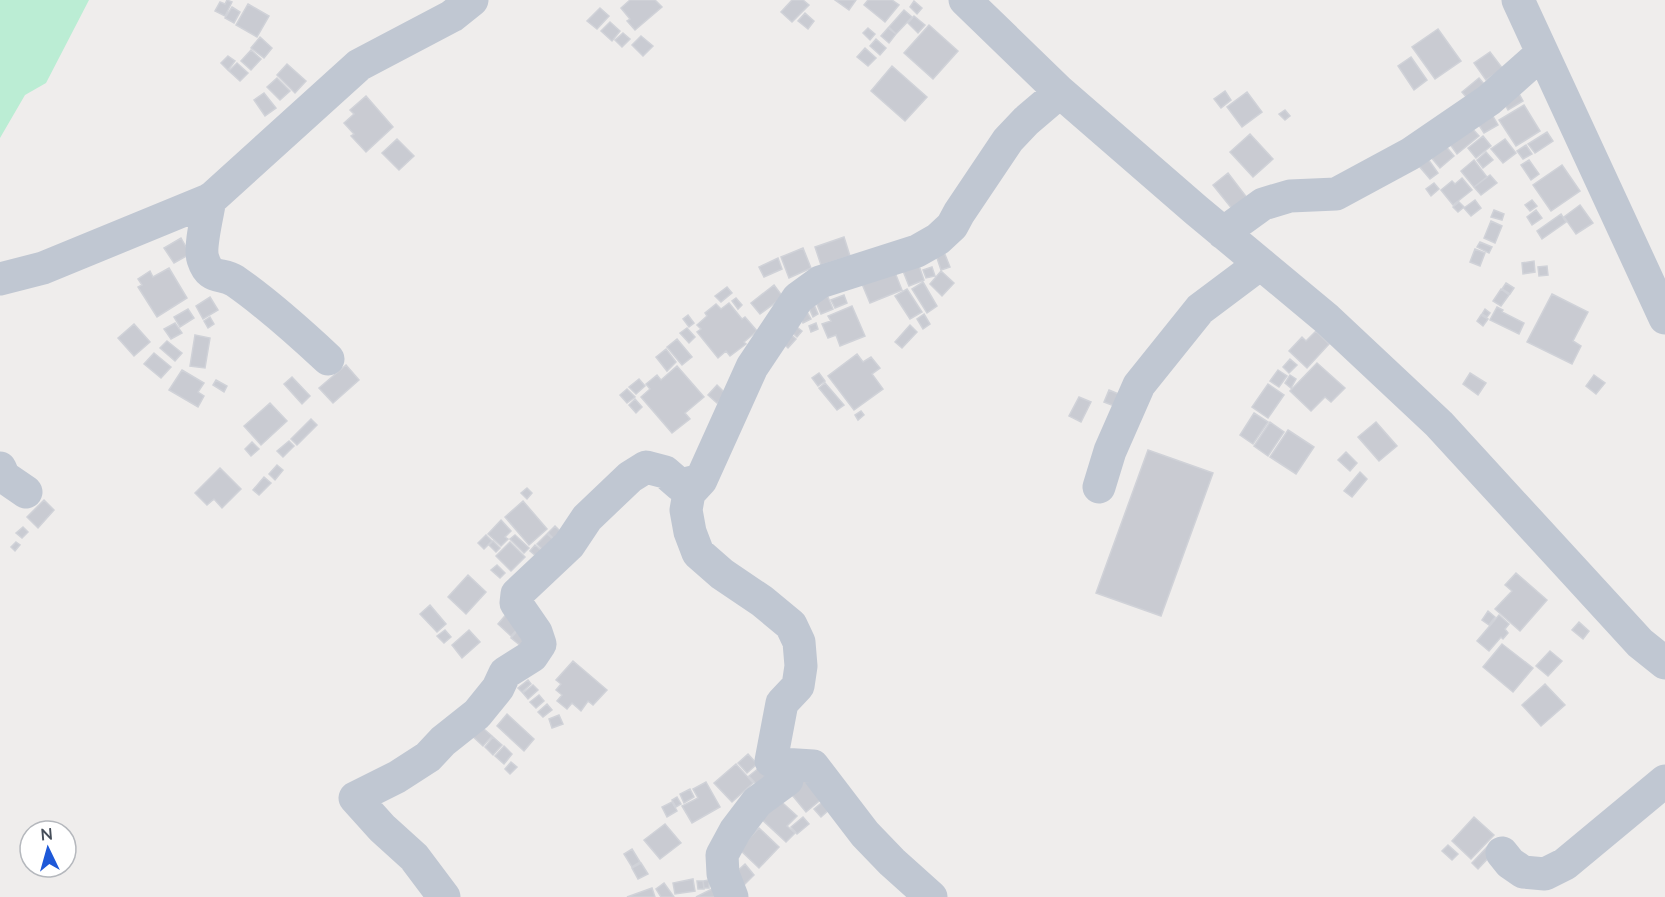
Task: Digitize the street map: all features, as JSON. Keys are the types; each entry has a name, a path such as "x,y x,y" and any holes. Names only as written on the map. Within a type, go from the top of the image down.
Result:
{"street":[{"path":"0,279 43,268 210,199 359,65 452,16 472,0"},
{"path":"965,0 1060,92 1223,233 1327,319 1439,424 1640,643 1665,663"},
{"path":"1518,0 1665,318"},
{"path":"1223,233 1263,204 1290,196 1336,194 1410,154 1489,100 1542,53"},
{"path":"931,897 865,834 813,766 771,761 782,703 798,686 801,666 799,642 791,625 762,601 722,574 698,553 690,532 686,510 689,493 700,480 752,367 798,298 820,282 917,251 938,239 952,226 1008,140 1060,92"},
{"path":"210,199 202,257 209,271 215,276 231,278 246,289 290,324 328,359"},
{"path":"1099,487 1110,451 1139,385 1200,309 1260,264"},
{"path":"444,897 414,857 382,828 356,798 397,777 428,756 477,714 498,688 505,674 532,656 540,644 536,632 516,603 517,594 569,545 586,518 630,477 646,467 665,472 680,485 700,480"},
{"path":"0,468 4,477 26,492"},
{"path":"732,897 723,874 722,855 735,831 757,802 787,780 779,769 781,764"},
{"path":"1502,853 1510,863 1523,872 1545,874 1565,864 1665,781"}],"green space":[{"path":"0,0 89,0 46,83 25,95 0,138"}],"building":[{"path":"227,0 232,2 225,16 215,11 220,2 225,4"},
{"path":"630,0 655,0 662,7 635,30 627,21 630,19 621,8"},
{"path":"792,0 803,0 809,5 792,22 781,12"},
{"path":"835,0 856,0 849,10"},
{"path":"868,0 892,0 899,5 885,22 864,5"},
{"path":"914,1 922,8 917,14 910,7"},
{"path":"248,4 269,16 257,37 236,25"},
{"path":"232,7 240,12 234,23 225,18"},
{"path":"600,8 609,16 597,29 587,21"},
{"path":"904,10 912,17 896,34 889,27"},
{"path":"805,13 814,21 808,29 798,21"},
{"path":"914,16 925,25 918,33 908,23"},
{"path":"610,22 620,31 612,41 601,31"},
{"path":"929,25 958,51 933,79 904,53"},
{"path":"868,28 875,34 870,40 863,33"},
{"path":"888,28 896,34 889,43 881,36"},
{"path":"1438,29 1461,61 1435,79 1412,47"},
{"path":"623,33 630,39 622,47 615,40"},
{"path":"641,36 653,46 643,56 632,45"},
{"path":"260,37 272,48 264,58 251,48"},
{"path":"876,39 886,48 880,55 870,46"},
{"path":"865,48 876,58 868,66 857,57"},
{"path":"251,50 261,59 251,70 241,61"},
{"path":"1490,52 1503,69 1486,80 1474,63"},
{"path":"228,56 235,61 228,70 221,63"},
{"path":"1411,57 1427,80 1414,90 1398,66"},
{"path":"237,63 248,73 240,81 229,71"},
{"path":"287,64 306,81 295,93 277,75"},
{"path":"892,66 927,97 905,121 871,91"},
{"path":"277,78 290,91 280,100 267,87"},
{"path":"1479,78 1485,85 1467,98 1462,92"},
{"path":"1517,90 1523,101 1508,110 1502,99"},
{"path":"1225,91 1231,100 1221,108 1214,99"},
{"path":"1247,92 1262,112 1242,127 1227,107"},
{"path":"264,93 276,108 265,116 254,100"},
{"path":"366,96 393,127 366,152 351,136 354,134 344,123 354,114 350,110"},
{"path":"1524,105 1540,131 1516,146 1499,120"},
{"path":"1285,110 1290,116 1285,120 1279,114"},
{"path":"1490,111 1498,125 1484,133 1475,119"},
{"path":"1470,126 1479,136 1457,154 1449,143"},
{"path":"1547,132 1553,141 1535,153 1528,144"},
{"path":"1250,134 1273,159 1253,177 1230,152"},
{"path":"1483,136 1491,146 1476,158 1468,148"},
{"path":"397,139 414,156 399,170 382,153"},
{"path":"1505,139 1516,153 1503,163 1491,149"},
{"path":"1444,144 1454,156 1440,168 1430,156"},
{"path":"1526,145 1532,154 1523,159 1517,151"},
{"path":"1486,152 1493,160 1483,168 1477,160"},
{"path":"1428,159 1438,173 1430,179 1419,166"},
{"path":"1474,160 1487,177 1474,187 1461,171"},
{"path":"1529,160 1539,174 1531,180 1521,165"},
{"path":"1562,165 1580,191 1551,211 1533,185"},
{"path":"1228,173 1248,199 1233,210 1213,185"},
{"path":"1490,175 1497,183 1481,195 1474,187"},
{"path":"1462,178 1472,190 1453,205 1441,190 1452,181 1455,184"},
{"path":"1434,183 1439,189 1431,196 1426,189"},
{"path":"1475,200 1481,208 1471,216 1464,208"},
{"path":"1532,200 1537,206 1530,211 1525,205"},
{"path":"1459,202 1464,207 1458,212 1453,207"},
{"path":"1580,205 1593,223 1576,234 1564,217"},
{"path":"1494,210 1504,214 1502,220 1491,217"},
{"path":"1536,210 1542,218 1532,225 1527,217"},
{"path":"1561,214 1566,222 1542,239 1537,231"},
{"path":"1491,221 1502,226 1495,243 1484,238"},
{"path":"844,237 850,256 821,265 815,247"},
{"path":"181,238 190,254 174,263 164,248"},
{"path":"1480,242 1492,247 1489,253 1477,247"},
{"path":"803,248 811,268 789,278 781,257"},
{"path":"1475,249 1485,253 1480,266 1470,262"},
{"path":"944,252 950,267 941,270 936,255"},
{"path":"778,258 782,269 764,277 759,267"},
{"path":"917,260 924,280 909,286 901,266"},
{"path":"1534,261 1535,272 1523,274 1522,263"},
{"path":"1547,266 1548,275 1539,276 1538,267"},
{"path":"932,267 935,276 926,278 923,270"},
{"path":"169,268 187,298 157,317 138,287 142,285 138,279 150,271 153,277"},
{"path":"894,270 902,290 870,303 862,284"},
{"path":"941,271 954,283 942,296 930,284"},
{"path":"923,282 937,306 927,313 912,289"},
{"path":"1506,283 1514,288 1510,294 1502,289"},
{"path":"774,285 783,297 760,314 751,303"},
{"path":"727,287 732,293 721,302 715,296"},
{"path":"907,289 922,312 910,319 895,296"},
{"path":"1501,289 1509,295 1501,306 1493,301"},
{"path":"825,290 833,309 821,314 813,295"},
{"path":"1552,294 1588,312 1573,341 1581,346 1572,364 1527,342"},
{"path":"844,295 847,303 835,308 831,300"},
{"path":"210,297 218,310 203,319 196,306"},
{"path":"811,297 818,314 813,317 805,299"},
{"path":"736,298 742,305 738,309 732,301"},
{"path":"729,303 742,319 745,317 757,331 744,342 746,344 730,356 726,351 718,358 697,332 701,329 697,325 707,316 705,313 716,304 721,309"},
{"path":"852,306 865,336 840,346 836,335 828,338 822,324 831,321 828,316"},
{"path":"1497,307 1524,323 1519,334 1490,320"},
{"path":"188,309 194,318 180,327 174,317"},
{"path":"1485,309 1490,313 1487,317 1482,314"},
{"path":"806,310 811,319 803,323 799,312"},
{"path":"924,314 930,324 923,329 917,319"},
{"path":"688,315 694,323 689,327 683,319"},
{"path":"1481,315 1488,319 1483,326 1477,321"},
{"path":"210,317 214,324 208,328 204,321"},
{"path":"175,323 182,333 171,339 164,329"},
{"path":"816,323 818,329 811,332 809,326"},
{"path":"134,324 150,342 134,356 118,338"},
{"path":"793,324 802,331 797,337 788,329"},
{"path":"910,325 917,332 902,348 895,342"},
{"path":"687,328 695,337 689,343 680,333"},
{"path":"787,331 796,339 788,348 780,340"},
{"path":"1316,331 1329,344 1307,368 1289,351 1302,337 1306,341"},
{"path":"195,335 210,338 205,368 190,366"},
{"path":"677,339 692,357 682,365 667,347"},
{"path":"167,341 182,353 175,361 160,348"},
{"path":"666,349 676,362 667,371 656,357"},
{"path":"154,353 171,367 161,378 144,364"},
{"path":"857,354 863,362 871,357 880,368 872,374 883,389 854,410 828,376"},
{"path":"1290,359 1297,365 1289,373 1283,367"},
{"path":"1317,363 1345,388 1331,402 1325,397 1311,411 1290,391"},
{"path":"346,365 359,380 333,403 319,388"},
{"path":"677,366 704,397 685,413 690,419 672,433 641,397 650,389 646,384 657,375 661,380"},
{"path":"182,370 204,383 198,392 204,396 198,407 169,390"},
{"path":"1278,370 1287,376 1279,387 1270,381"},
{"path":"819,373 825,381 818,386 812,378"},
{"path":"1470,373 1486,383 1478,395 1463,384"},
{"path":"1290,375 1296,379 1291,388 1285,383"},
{"path":"1594,375 1605,383 1596,394 1586,386"},
{"path":"292,377 310,396 302,404 284,384"},
{"path":"639,379 645,386 636,394 629,387"},
{"path":"216,380 227,386 224,392 213,385"},
{"path":"825,383 844,405 837,410 819,388"},
{"path":"1268,384 1284,395 1268,418 1252,407"},
{"path":"717,385 726,394 717,403 708,395"},
{"path":"627,389 635,397 627,403 620,395"},
{"path":"1109,390 1121,395 1117,407 1104,402"},
{"path":"1079,397 1091,402 1081,422 1069,416"},
{"path":"635,399 642,407 636,413 629,405"},
{"path":"270,403 287,421 261,445 244,426"},
{"path":"861,411 864,415 858,420 855,415"},
{"path":"1254,413 1268,422 1253,444 1240,435"},
{"path":"311,419 317,425 297,445 291,439"},
{"path":"1270,422 1284,432 1268,456 1254,446"},
{"path":"1376,422 1397,446 1379,461 1358,437"},
{"path":"1288,430 1314,447 1296,474 1270,457"},
{"path":"289,441 294,446 283,457 277,451"},
{"path":"252,442 259,449 251,456 245,449"},
{"path":"1148,450 1213,473 1161,616 1096,593"},
{"path":"1346,452 1357,463 1350,471 1338,460"},
{"path":"277,465 283,470 275,480 269,474"},
{"path":"220,468 241,489 222,508 214,499 207,505 195,493"},
{"path":"1360,472 1367,479 1352,497 1344,491"},
{"path":"264,477 271,483 259,495 253,490"},
{"path":"527,488 532,493 527,499 521,493"},
{"path":"44,500 54,510 38,528 27,517"},
{"path":"523,501 547,529 529,545 505,517"},
{"path":"501,520 511,531 505,537 508,539 501,546 488,534"},
{"path":"555,526 561,532 554,539 548,533"},
{"path":"23,527 28,532 22,538 16,533"},
{"path":"547,534 553,539 542,549 537,544"},
{"path":"486,535 492,541 484,549 478,543"},
{"path":"515,535 529,548 524,553 510,539"},
{"path":"493,541 500,548 496,552 489,545"},
{"path":"16,542 20,545 15,551 11,547"},
{"path":"510,542 525,557 511,571 496,556"},
{"path":"535,545 542,551 536,556 530,551"},
{"path":"497,565 505,573 500,578 491,570"},
{"path":"1516,573 1547,600 1520,631 1495,609 1512,591 1505,585"},
{"path":"468,575 486,592 466,614 448,597"},
{"path":"430,605 446,624 437,632 420,614"},
{"path":"509,611 522,624 511,636 498,624"},
{"path":"1488,611 1495,617 1489,625 1482,620"},
{"path":"1499,615 1509,624 1505,629 1508,633 1503,639 1501,637 1489,651 1477,641"},
{"path":"1579,622 1589,631 1583,639 1572,630"},
{"path":"524,623 534,632 521,646 511,638"},
{"path":"445,630 451,637 444,643 437,636"},
{"path":"469,630 480,642 462,658 452,645"},
{"path":"1502,644 1533,668 1513,692 1483,667"},
{"path":"1550,651 1562,661 1548,676 1536,666"},
{"path":"573,661 607,690 593,705 588,701 581,711 572,703 567,709 557,701 562,695 556,690 561,684 556,680"},
{"path":"528,680 531,684 522,692 518,688"},
{"path":"1545,684 1565,705 1541,726 1522,705"},
{"path":"533,685 538,690 528,699 523,693"},
{"path":"539,695 544,701 536,708 530,702"},
{"path":"547,704 552,710 543,717 538,712"},
{"path":"507,714 534,739 524,751 497,726"},
{"path":"559,715 563,724 552,728 549,719"},
{"path":"477,723 492,736 483,746 469,733"},
{"path":"493,737 502,745 493,755 485,747"},
{"path":"504,746 512,754 504,764 495,756"},
{"path":"748,754 757,764 747,773 738,763"},
{"path":"511,762 517,767 510,774 505,769"},
{"path":"736,764 753,783 732,802 714,783"},
{"path":"759,768 766,776 756,784 749,776"},
{"path":"811,771 830,792 806,812 788,790"},
{"path":"706,782 720,807 692,823 682,806 698,798 693,789"},
{"path":"690,789 694,797 684,803 680,794"},
{"path":"832,794 838,802 821,817 814,809"},
{"path":"774,795 797,816 787,826 795,833 786,842 756,814"},
{"path":"677,797 681,804 676,807 672,800"},
{"path":"672,802 677,811 667,817 662,807"},
{"path":"803,817 809,824 797,834 791,827"},
{"path":"1474,817 1494,835 1471,859 1452,841"},
{"path":"665,824 681,843 660,859 644,840"},
{"path":"759,828 779,847 759,868 739,849"},
{"path":"1448,845 1458,854 1452,860 1442,851"},
{"path":"1487,847 1493,853 1478,869 1472,863"},
{"path":"632,849 640,862 632,867 624,854"},
{"path":"641,863 648,874 638,879 632,868"},
{"path":"745,864 754,875 744,885 734,874"},
{"path":"693,879 695,891 675,894 673,883"},
{"path":"709,880 709,888 704,888 703,881"},
{"path":"697,881 703,881 704,889 698,889"},
{"path":"664,883 674,897 661,897 656,889"},
{"path":"720,885 727,897 696,897"},
{"path":"652,888 655,897 627,897"}]}
